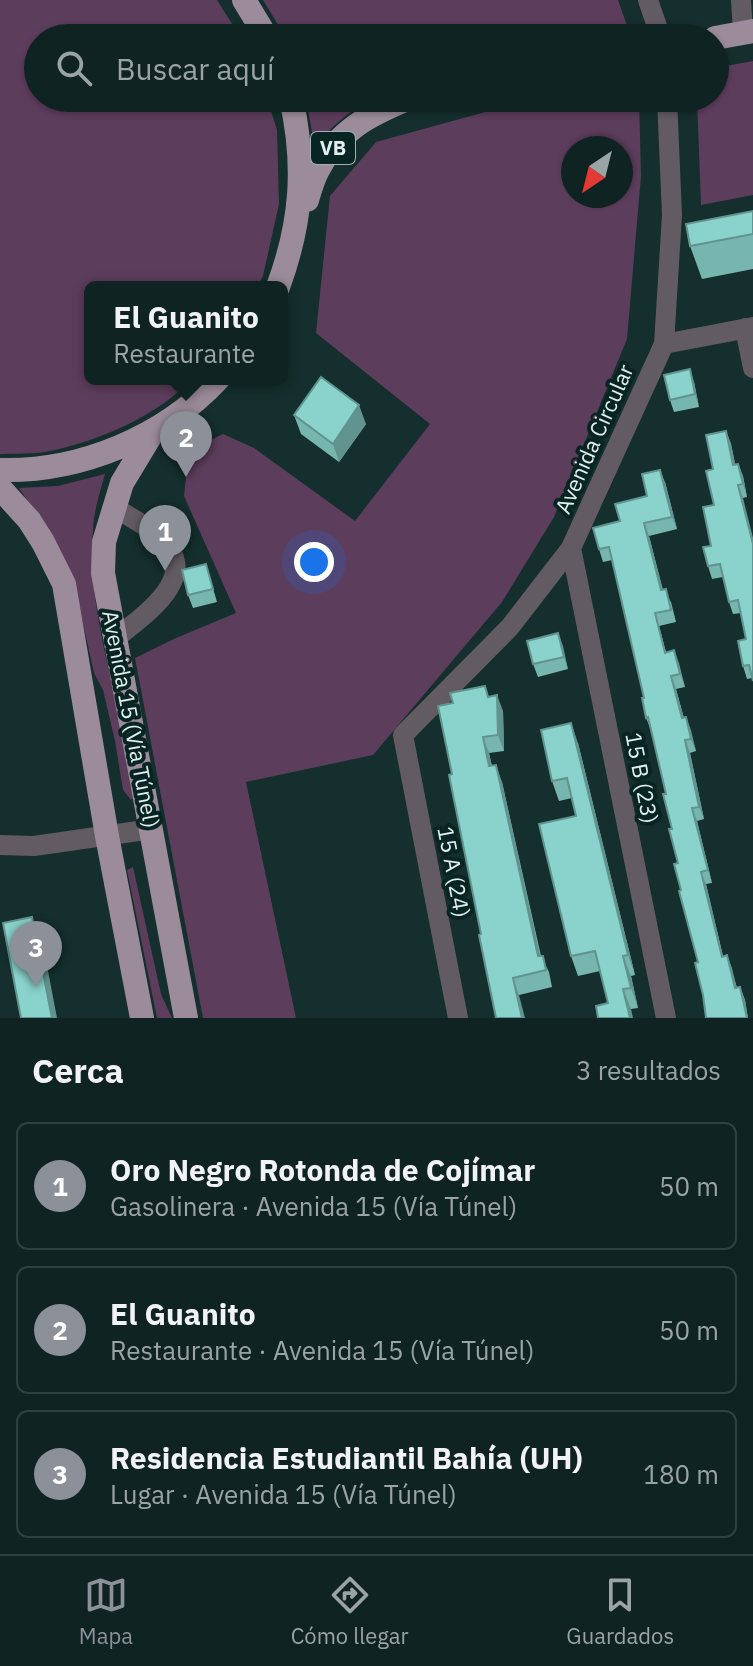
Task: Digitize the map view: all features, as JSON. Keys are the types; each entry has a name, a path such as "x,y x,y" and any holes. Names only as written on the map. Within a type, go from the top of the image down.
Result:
{"main road":[{"path":"244,0 259,24"},
{"name":"VB","path":"280,281 288,261 299,205 300,151 293,112"},
{"name":"VB","path":"295,232 317,171 349,131 377,112"},
{"path":"0,470 36,468 90,457 116,448 154,430 190,405 212,385"},
{"name":"Avenida 15 (Vía Túnel)","path":"154,430 122,483 104,542 103,573 186,1018"},
{"name":"Avenida 15 (Vía Túnel)","path":"0,488 36,531 64,584 142,1018"}],"street":[{"path":"648,0 656,24"},
{"path":"741,0 748,32"},
{"name":"Avenida Circular","path":"403,735 510,627 571,548 664,344 672,215 668,112"},
{"path":"664,344 749,327 753,368"},
{"path":"114,507 161,538 175,557 176,575 164,597 115,639"},
{"name":"15 B (23)","path":"571,548 666,1018"},
{"name":"15 A (24)","path":"403,735 458,1018"},
{"path":"0,845 34,846 152,829"}],"shaded area":[{"path":"0,0 217,0 232,24 24,24 24,112 271,112 277,130 279,204 260,281 84,281 84,385 186,385 145,415 107,434 69,447 38,453 0,454"},
{"path":"263,0 618,0 626,24 278,24"},
{"path":"753,61 753,195 701,205 698,112 729,112 729,65"},
{"path":"308,112 351,112 325,135 315,149"},
{"path":"485,112 639,112 641,176 627,339 554,517 502,602 373,755 246,782 296,1018 203,1018 135,658 236,613 184,496 189,451 223,434 254,448 355,521 430,424 316,333 330,196 376,142"},
{"path":"105,474 94,522 93,574 131,800 123,790 103,690 94,673 76,592 19,488 58,486"},
{"path":"133,867 161,994 172,1018 157,1018 127,870"}],"building":[{"path":"753,211 753,234 690,246 686,224"},
{"path":"690,369 695,394 670,400 664,375"},
{"path":"321,377 359,405 333,444 294,415"},
{"path":"726,431 733,465 738,464 743,484 738,485 753,544 753,681 749,665 743,666 738,641 746,639 738,600 729,602 720,564 708,566 703,547 711,546 703,507 714,505 706,471 713,469 706,435"},
{"path":"660,470 672,517 644,523 661,590 666,589 671,610 655,613 665,653 674,650 680,674 671,676 691,739 685,740 699,807 692,808 708,870 701,872 722,957 727,955 735,988 740,987 747,1018 706,1018 695,963 698,962 674,864 678,863 669,829 672,829 663,794 666,794 646,718 644,698 609,547 599,549 593,528 620,521 615,504 647,496 642,474"},
{"path":"206,564 213,589 188,595 182,570"},
{"path":"558,633 564,657 533,664 527,641"},
{"path":"485,686 488,697 497,695 498,735 483,737 489,766 496,765 538,956 543,956 546,970 513,978 522,1018 496,1018 438,706 453,703 450,693"},
{"path":"571,723 628,955 623,956 631,988 623,989 630,1018 598,1018 596,1006 608,1003 595,951 571,956 539,824 576,816 567,778 552,781 541,730"},
{"path":"32,917 52,1018 21,1018 3,923"}],"place":[{"name":"El Guanito","path":"186,477"},
{"name":"Oro Negro Rotonda de Cojímar","path":"165,571"},
{"name":"Residencia Estudiantil Bahía (UH)","path":"36,987"}]}
